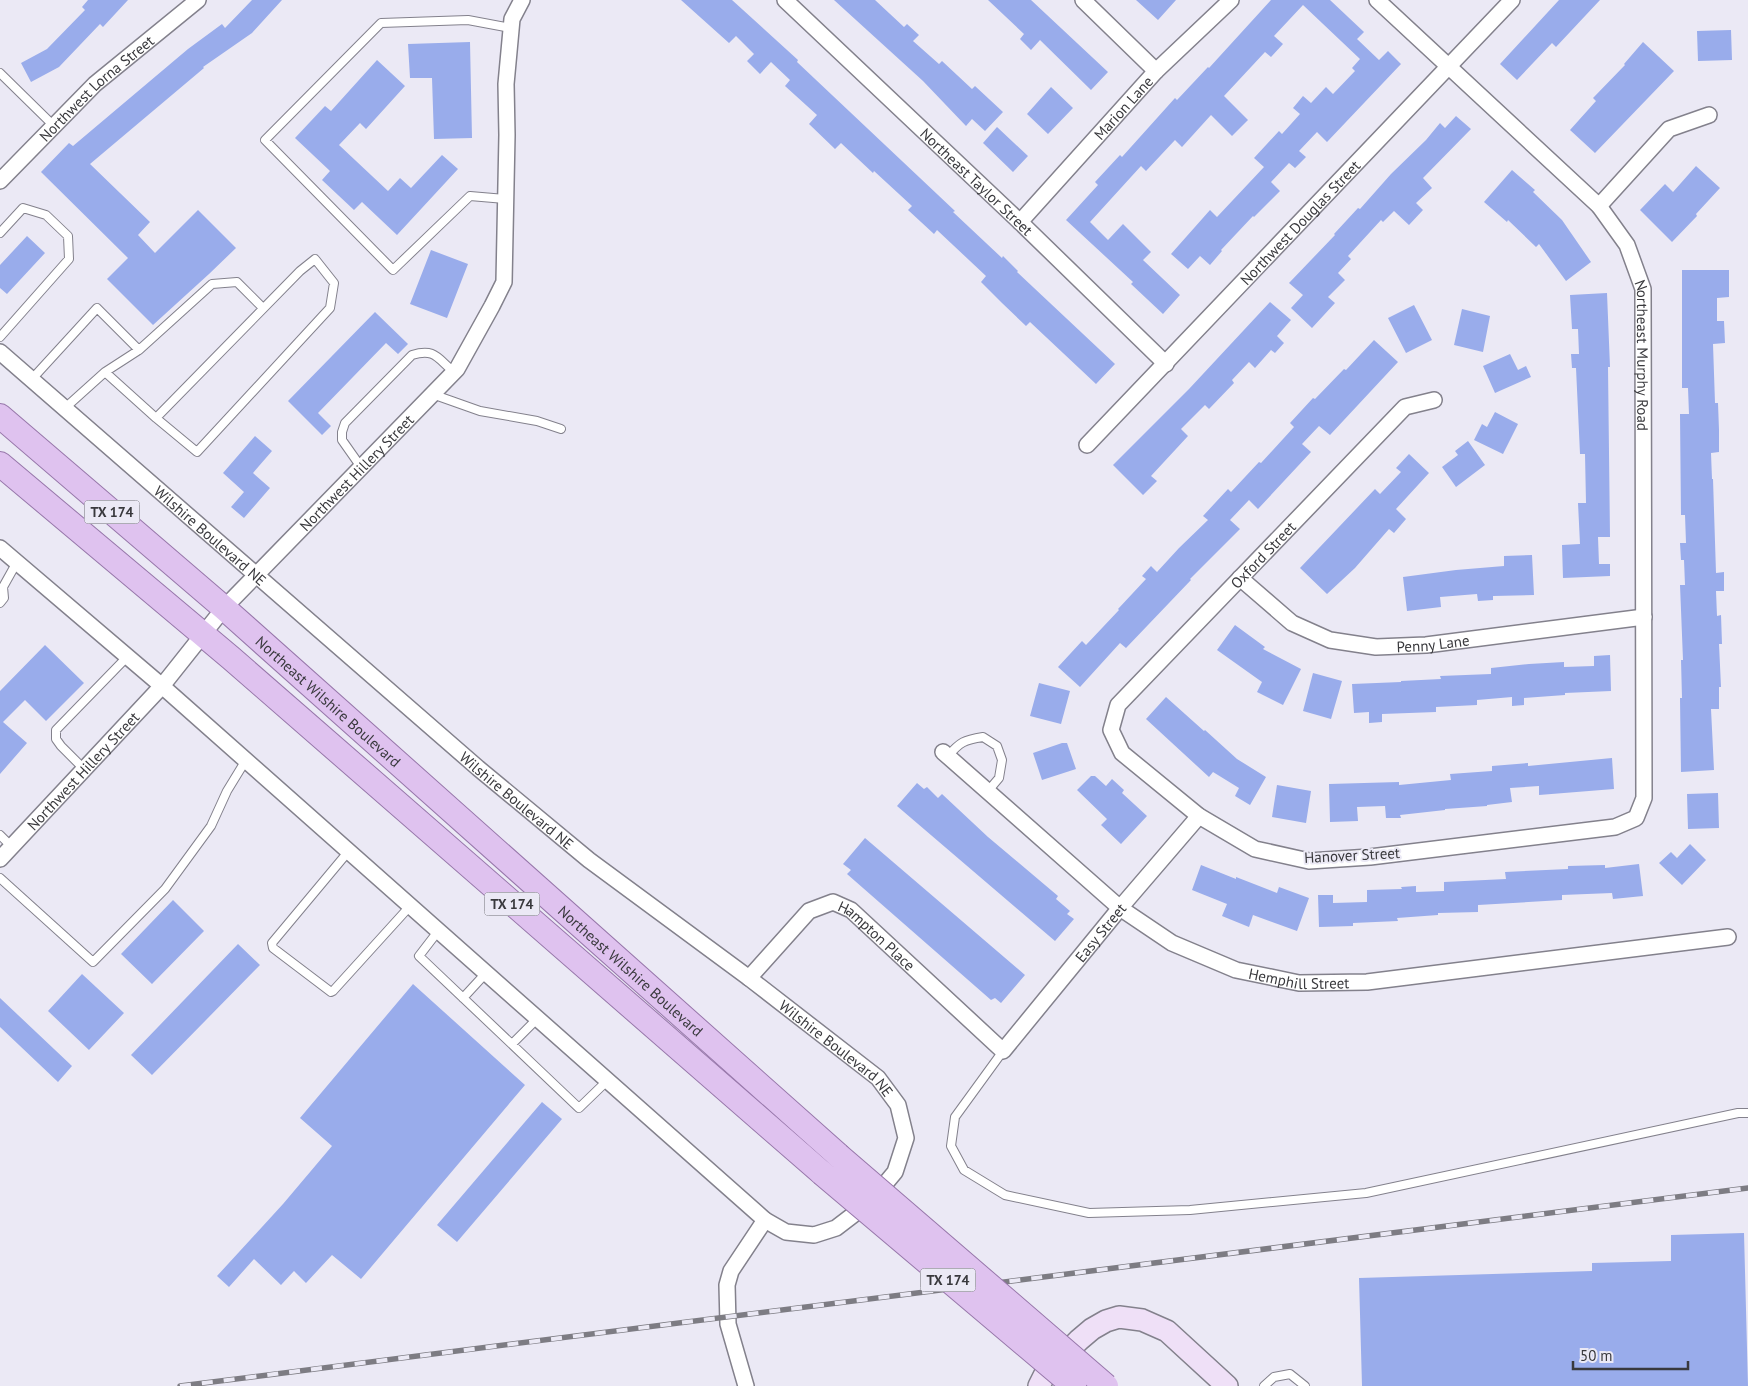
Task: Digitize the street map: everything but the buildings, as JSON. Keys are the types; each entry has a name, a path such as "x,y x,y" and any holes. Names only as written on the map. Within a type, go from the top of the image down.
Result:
{"main road":[{"name":"Northeast Wilshire Boulevard","path":"0,416 224,608 838,1154 1106,1386"},
{"name":"Northeast Wilshire Boulevard","path":"0,464 203,634 822,1174 1074,1386"},
{"path":"1039,1386 1045,1374 1079,1340 1092,1329 1106,1321 1119,1317 1142,1320 1167,1331 1227,1386"}],"street":[{"name":"Northwest Lorna Street","path":"0,181 95,84 198,0"},
{"name":"Northwest Hillery Street","path":"0,859 162,686 224,608 454,372 504,282 506,84 512,19 522,0"},
{"name":"Northeast Taylor Street","path":"785,0 1020,222 1166,364"},
{"path":"1083,0 1156,71"},
{"name":"Marion Lane","path":"1020,222 1156,71 1230,0"},
{"name":"Northeast Murphy Road","path":"1377,0 1599,206 1627,245 1643,289 1644,798 1636,818"},
{"name":"Northwest Douglas Street","path":"1088,445 1512,0"},
{"path":"1599,206 1669,129 1709,116"},
{"name":"Wilshire Boulevard NE","path":"0,352 478,768 589,860 749,978 878,1078 898,1105 906,1138 895,1172 870,1202 836,1228 814,1235 786,1232 765,1220 128,656 0,548"},
{"name":"Oxford Street","path":"1111,730 1118,705 1405,408 1434,400"},
{"name":"Penny Lane","path":"1240,578 1292,623 1330,640 1376,647 1426,645 1644,616"},
{"name":"Hanover Street","path":"1111,730 1122,753 1199,816 1255,849 1309,861 1370,857 1615,827 1636,818"},
{"name":"Hemphill Street","path":"946,754 1120,908 1172,943 1236,970 1299,983 1367,982 1728,937"},
{"name":"Easy Street","path":"1003,1051 1120,908 1199,816"},
{"name":"Hampton Place","path":"749,978 810,911 833,902 851,910 1003,1051"},
{"path":"746,1386 728,1324 727,1285 732,1271 765,1220"}],"lane":[{"path":"506,198 470,196 393,270 265,140 381,23 468,20 512,28"},
{"path":"0,73 54,126"},
{"path":"0,233 23,208 46,215 68,236 69,259 0,337"},
{"path":"104,372 156,418 197,452 330,308 334,283 315,259 300,271 263,308 156,418"},
{"path":"66,408 104,372 140,350 212,284 237,282 263,308"},
{"path":"32,379 97,308 140,350"},
{"path":"362,467 342,440 345,423 412,355 426,351 432,353 454,372"},
{"path":"432,394 480,411 538,421 561,428"},
{"path":"1,599 3,586 17,562"},
{"path":"84,769 61,746 56,739 56,730 128,656"},
{"path":"946,754 965,740 983,737 997,746 1002,760 998,778 988,791"},
{"path":"0,878 93,962 165,889 211,826 227,791 246,760"},
{"path":"0,836 12,847"},
{"path":"348,852 272,944 273,948 330,992 333,992 411,905"},
{"path":"439,930 419,956 579,1108 608,1080"},
{"path":"463,998 486,972"},
{"path":"512,1044 538,1018"},
{"path":"1003,1051 955,1117 951,1146 964,1170 1005,1195 1089,1213 1190,1210 1366,1193 1738,1113 1748,1113"},
{"path":"1264,1386 1274,1377 1290,1374 1305,1386"}],"railway":[{"path":"180,1386 1748,1188"}]}
